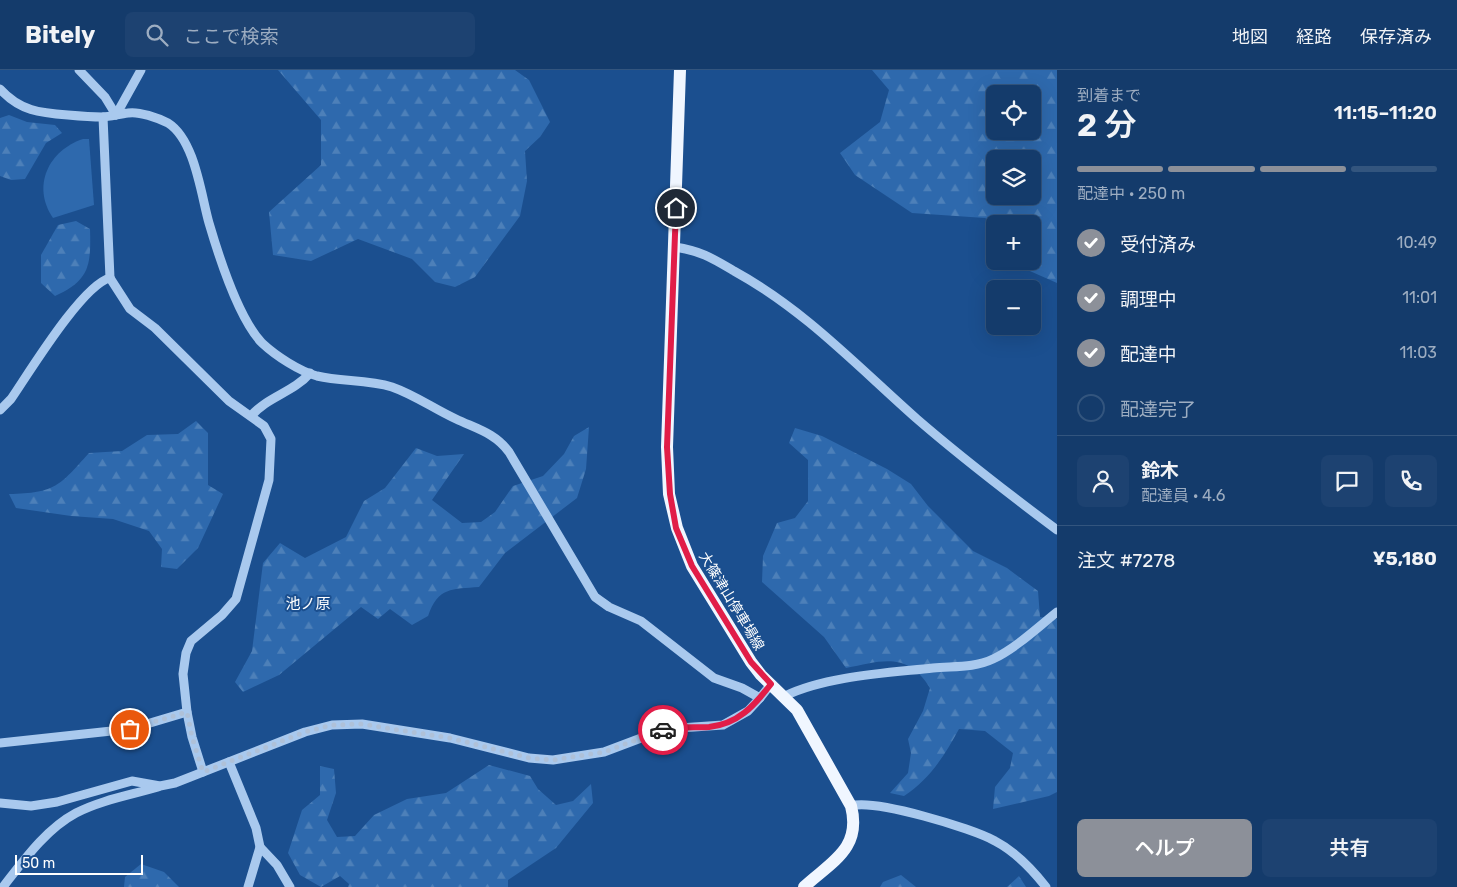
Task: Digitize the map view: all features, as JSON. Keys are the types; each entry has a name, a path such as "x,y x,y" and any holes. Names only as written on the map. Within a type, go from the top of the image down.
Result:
{"main road":[{"name":"大篠津山停車場線","path":"680,70 667,447 670,494 676,528 692,566 751,662 785,696 796,710 851,806 855,820 852,835 844,852 804,887"}],"street":[{"path":"79,70 105,97 116,115"},
{"path":"116,115 141,70"},
{"path":"0,89 15,104 37,113 103,117 131,112 155,118 169,124 183,141 195,168 209,224 236,299 250,330 264,345 310,373 340,379 373,382 393,388 455,419 490,432 501,441 509,452 595,598 609,607 641,621 714,678 742,688 760,698"},
{"path":"103,117 110,278 130,308 155,328 229,402 264,426 271,440 269,480 236,599 222,616 191,641 186,652 183,674 187,712 192,737 203,772"},
{"path":"675,247 698,251 747,278 798,312 823,331 918,419 989,480 1057,530"},
{"path":"0,410 11,400 75,307 93,289 104,280 110,278"},
{"path":"251,416 258,408 303,381 310,373"},
{"path":"785,696 804,689 874,673 966,667 993,660 1019,643 1057,612"},
{"path":"3,887 22,862 58,825 76,813 97,804 175,783 305,732 332,725 362,724 450,738 529,758 553,760 604,752 665,729 723,725 748,712 771,684"},
{"path":"0,743 130,729 187,712"},
{"path":"228,762 256,828 260,847 248,887"},
{"path":"0,803 31,806 57,802 132,781 160,786"},
{"path":"851,806 861,804 878,805 994,840 1011,851 1034,872 1046,887"},
{"path":"260,847 277,864 290,887"}],"green space":[{"path":"278,70 515,70 529,80 550,122 540,137 525,151 527,181 520,216 475,277 455,287 435,282 412,259 358,239 311,261 273,255 269,212 321,165 321,120"},
{"path":"872,70 1057,70 1057,283 1028,270 1041,270 1041,215 986,215 986,218 912,213 855,175 840,153 880,122 889,90"},
{"path":"9,115 27,122 55,125 62,133 46,143 25,179 11,180 0,176 0,118"},
{"path":"83,139 89,139 94,205 53,218 44,194 44,182 47,171 61,151"},
{"path":"76,221 90,229 89,262 82,277 75,284 55,296 41,283 41,255 58,225"},
{"path":"196,421 208,433 208,485 223,494 198,548 177,569 161,567 162,549 149,531 113,519 71,516 16,508 9,494 37,492 55,486 89,453 122,451 147,435 178,434"},
{"path":"589,427 586,469 577,498 505,553 479,587 447,591 436,600 428,616 412,625 390,609 378,619 361,607 279,675 243,692 235,682 252,651 263,563 280,543 305,558 346,537 364,501 385,488 416,448 437,456 464,454 432,500 462,523 481,522 495,512 513,486 543,476 564,454 574,436"},
{"path":"795,428 822,436 887,469 911,484 928,506 973,551 1007,568 1038,591 1040,617 1057,619 1057,792 1049,796 993,809 995,787 1010,768 1013,753 985,731 959,729 929,775 913,790 904,796 890,793 908,773 911,753 908,739 923,711 930,688 912,668 903,664 882,661 846,668 824,637 762,582 763,556 777,523 795,518 808,501 808,460 789,443"},
{"path":"489,765 530,776 538,789 556,805 573,801 591,784 593,803 556,848 508,880 508,887 348,887 349,884 340,876 321,887 300,875 288,853 302,810 320,795 320,766 334,769 336,793 327,820 337,837 355,836 374,815 407,799 446,793"},
{"path":"141,864 164,872 179,887 124,887 125,877"},
{"path":"901,875 916,887 880,887 883,882"},
{"path":"1019,876 1026,887 1007,887"}],"way so far":[{"path":"130,729 187,712 192,737 203,772 305,732 332,725 362,724 450,738 529,758 553,760 604,752 644,735 663,730"}],"district":[{"name":"池ノ原","path":"308,604"}],"route":[{"path":"663,730 685,727 709,727 723,725 736,720 748,712 771,684 751,662 713,602 692,566 676,528 670,494 667,447 676,208"}]}
